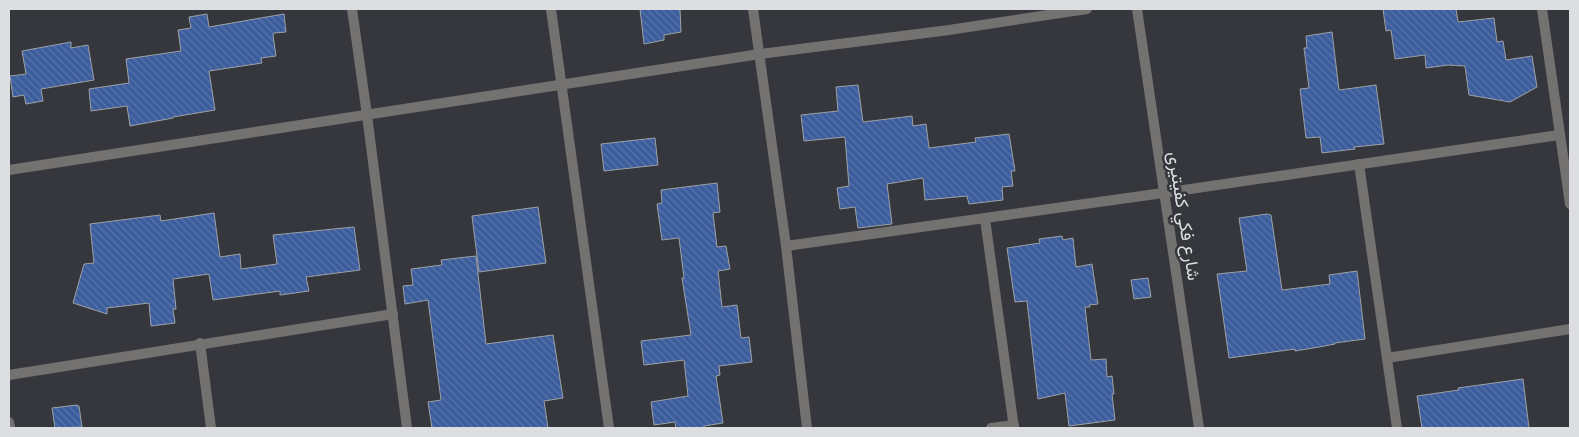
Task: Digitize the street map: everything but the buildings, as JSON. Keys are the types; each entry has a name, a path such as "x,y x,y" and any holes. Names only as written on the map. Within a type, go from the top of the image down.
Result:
{"street":[{"path":"352,9 407,428"},
{"path":"551,9 610,428"},
{"path":"753,9 786,246 807,428"},
{"path":"9,170 760,54 949,30 1087,9"},
{"name":"شارع فكي كفيتيرى","path":"1137,9 1198,428"},
{"path":"1542,9 1570,204"},
{"path":"786,246 1559,136"},
{"path":"1359,164 1397,428"},
{"path":"985,218 1014,427 991,428"},
{"path":"9,375 200,343 393,314"},
{"path":"1387,358 1570,330"},
{"path":"200,343 211,428"},
{"path":"9,422 10,428"}]}
